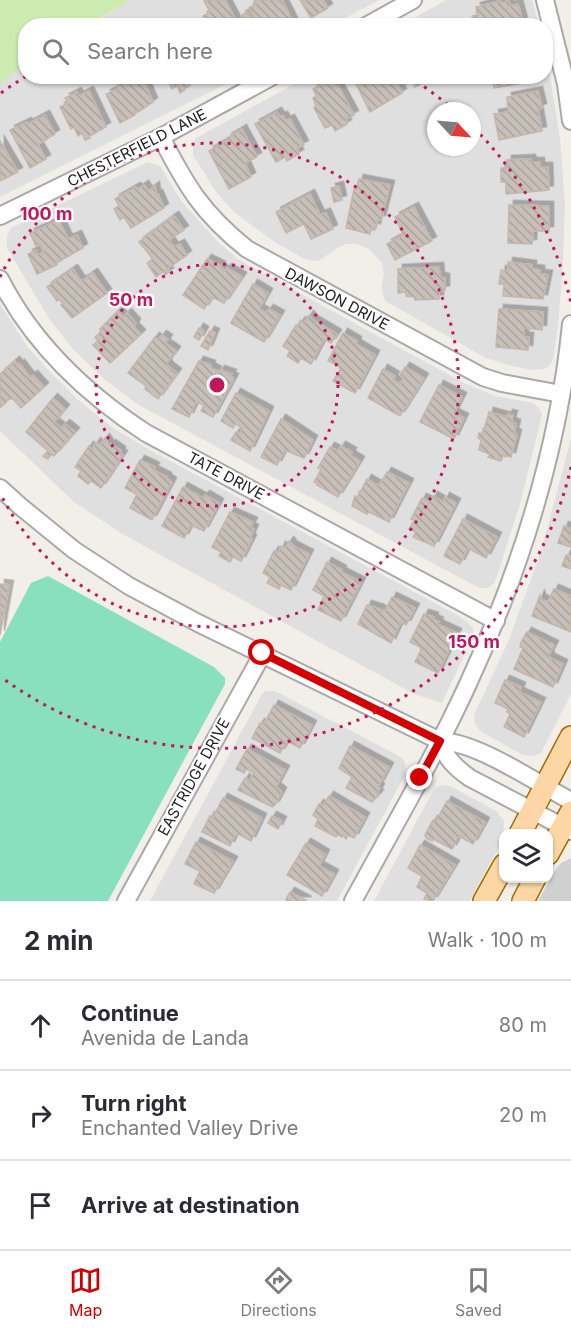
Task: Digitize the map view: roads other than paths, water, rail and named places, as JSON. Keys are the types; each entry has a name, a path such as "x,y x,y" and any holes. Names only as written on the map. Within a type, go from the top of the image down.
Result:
{"main road":[{"path":"523,829 571,737"},
{"path":"553,848 568,824"},
{"path":"484,901 499,874"},
{"path":"523,901 533,883"}],"street":[{"path":"380,18 413,0"},
{"path":"545,0 550,18"},
{"path":"553,32 566,84 571,121"},
{"name":"CHESTERFIELD LANE","path":"0,216 161,137 258,84"},
{"name":"DAWSON DRIVE","path":"161,137 184,182 202,207 223,230 247,249 483,377 501,383 561,394"},
{"name":"TATE DRIVE","path":"0,279 27,323 52,356 112,410 146,433 496,621"},
{"path":"354,901 468,686 496,621 538,494 561,394 571,324"},
{"path":"0,488 74,550 129,586 198,623 440,741 465,745 484,753 571,801"},
{"name":"EASTRIDGE DRIVE","path":"126,901 262,653"},
{"path":"440,741 443,752 463,773 532,811 568,824"}]}
